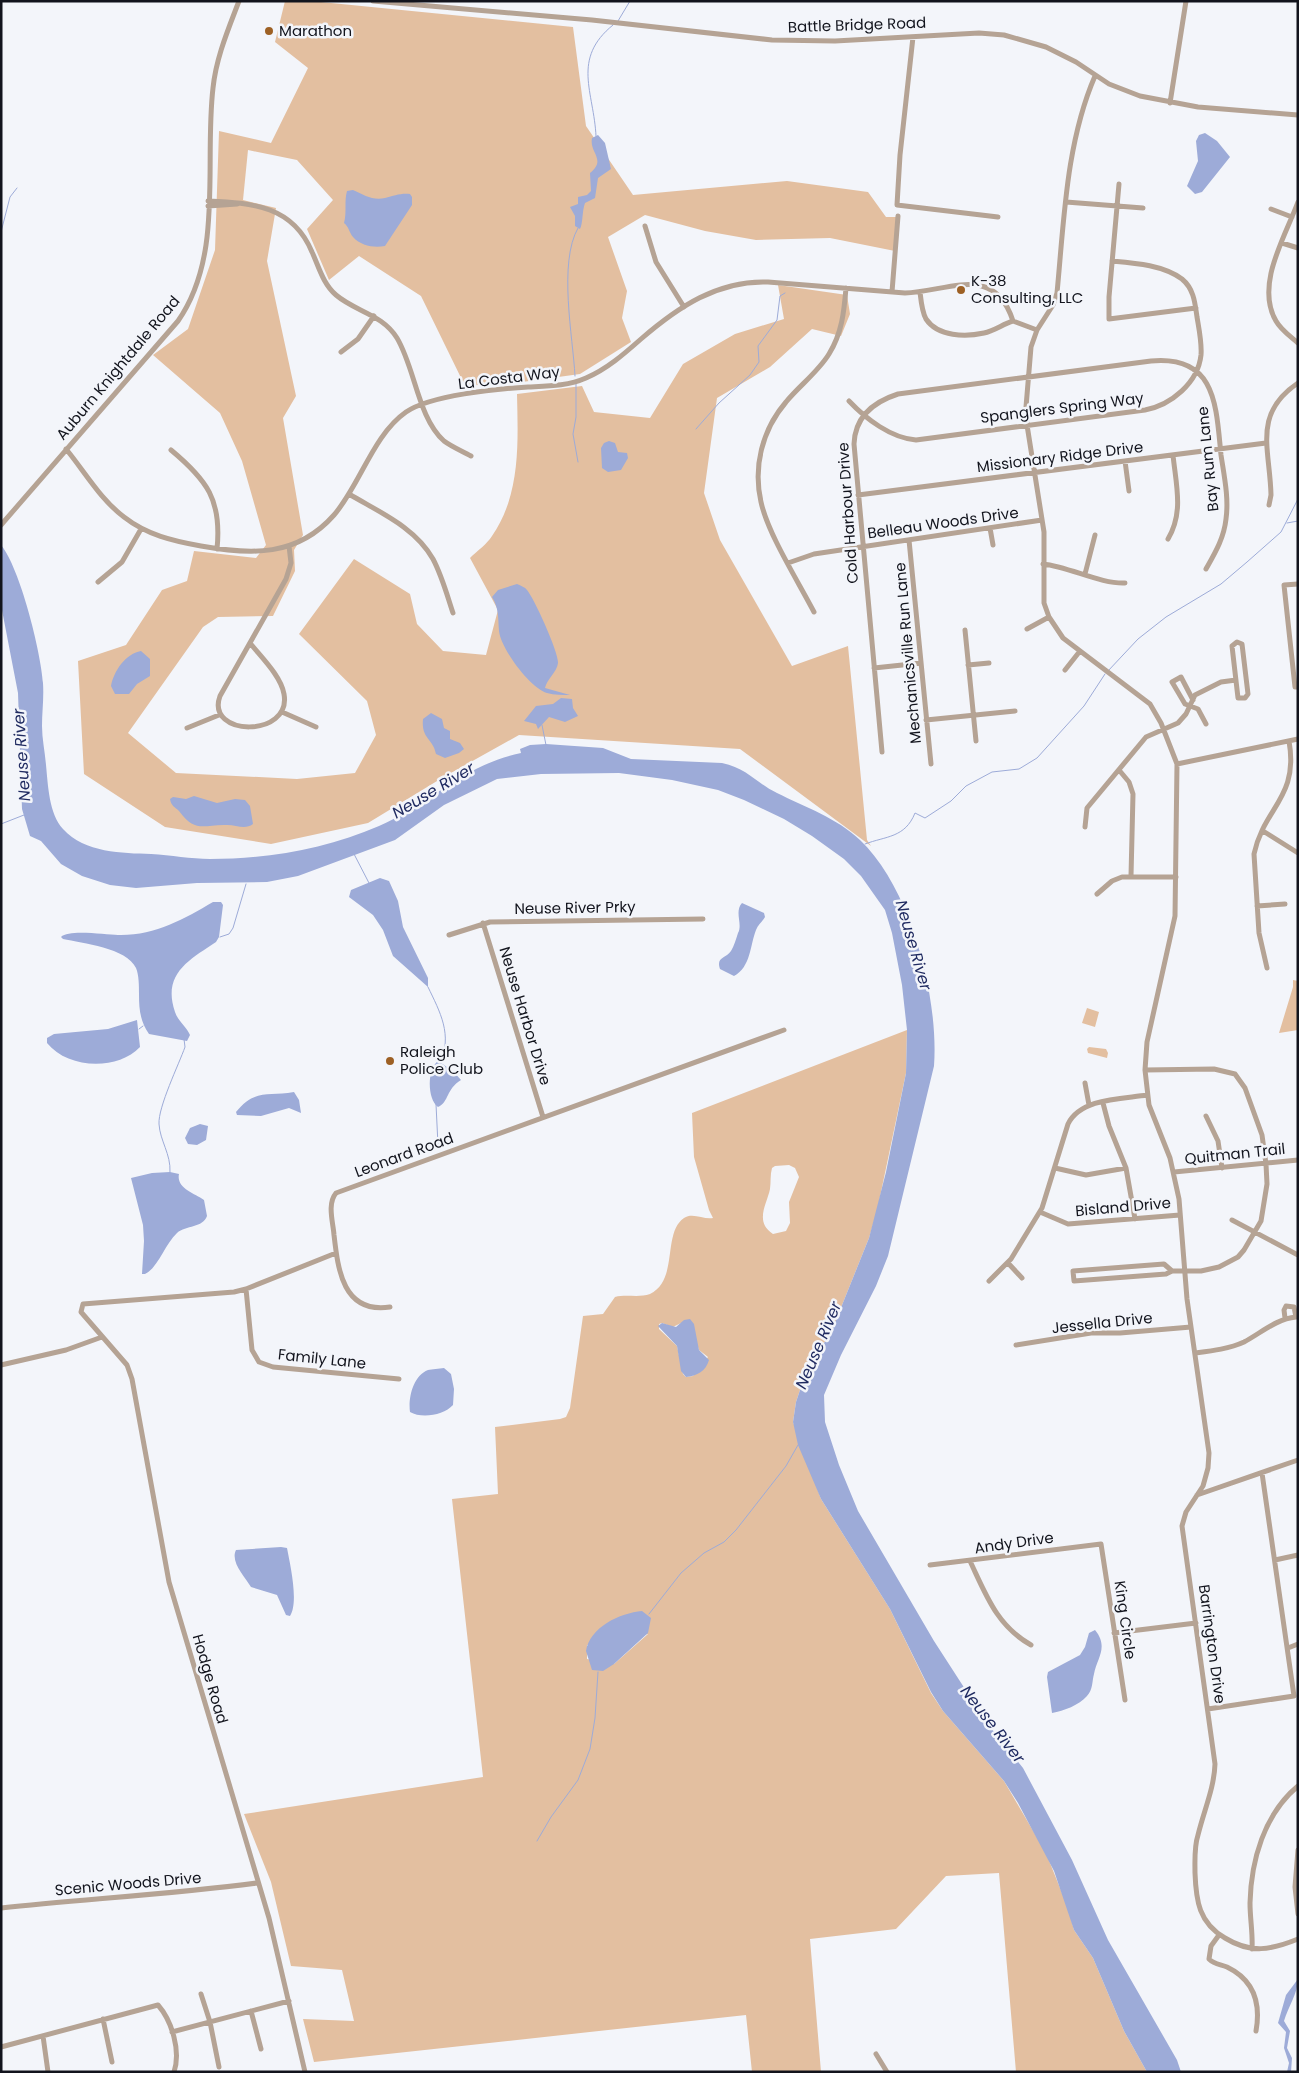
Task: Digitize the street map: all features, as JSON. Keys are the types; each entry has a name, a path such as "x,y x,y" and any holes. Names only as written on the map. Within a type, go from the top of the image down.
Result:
{"street":[{"name":"Auburn Knightdale Road","path":"2,524 188,307 202,270 208,204 213,88 219,55 239,1"},
{"name":"Battle Bridge Road","path":"373,1 592,20 772,40 835,42 979,33 1016,37 1058,53 1124,91 1170,103 1298,115"},
{"path":"1170,103 1186,1"},
{"path":"914,37 900,155 897,205 998,217"},
{"path":"1095,76 1088,93 1073,155 1066,202 1057,293 1053,304 1037,330 1031,347 1028,378 1027,425 1042,520 1043,596 1049,617 1064,638 1144,698 1154,709 1164,729 1177,764 1298,739"},
{"path":"1119,184 1109,320 1196,308"},
{"path":"1066,202 1143,208"},
{"path":"1298,202 1270,276 1268,297 1276,321 1298,343"},
{"path":"208,204 237,204 265,208 287,218 306,238 329,288 341,299 374,316 388,327 397,339 432,425 440,437 471,456"},
{"path":"1271,209 1292,217"},
{"path":"892,292 898,216"},
{"path":"645,226 656,262 684,307"},
{"path":"1282,243 1298,248"},
{"name":"Spanglers Spring Way","path":"849,401 894,436 916,440 1157,408 1174,399 1196,371 1201,350 1192,291 1178,276 1141,264 1112,262"},
{"name":"La Costa Way","path":"66,449 109,503 141,529 172,541 253,553 289,546 325,524 349,494 390,427 406,411 423,402 512,388 559,385 585,379 611,364 660,323 717,289 746,282 768,282 892,292 920,292 953,284 974,284 986,288 1000,298 1010,312 1013,321"},
{"path":"814,612 770,528 761,502 758,472 760,453 779,410 823,362 834,345 843,320 846,288"},
{"path":"920,292 926,319 934,327 954,334 986,333 1013,321 1037,330"},
{"path":"341,352 358,339 374,316"},
{"path":"929,333 934,327"},
{"name":"Bay Rum Lane","path":"1028,378 1168,360 1190,366 1196,371 1208,384 1215,398 1226,519 1219,545 1206,568"},
{"name":"Cold Harbour Drive","path":"882,752 862,547 854,435 864,414 881,399 898,394 1028,378"},
{"path":"1269,505 1271,490 1266,443 1267,424 1274,406 1284,394 1298,383"},
{"name":"Missionary Ridge Drive","path":"858,495 1266,443"},
{"path":"171,450 201,477 213,498 218,520 217,549"},
{"path":"1168,539 1175,527 1179,508 1173,455"},
{"path":"1124,461 1129,490"},
{"path":"349,494 402,526 418,539 436,566 453,613"},
{"name":"Belleau Woods Drive","path":"788,563 807,555 1042,520"},
{"path":"990,528 993,545"},
{"path":"98,582 122,562 141,529"},
{"path":"1085,574 1095,534"},
{"name":"Mechanicsville Run Lane","path":"909,540 930,764"},
{"path":"250,643 282,688 284,700 282,712 272,721 256,727 230,723 219,715 217,706 220,696 289,572 291,559 289,546"},
{"path":"1044,564 1085,574 1114,584 1125,584"},
{"path":"1298,584 1284,585 1295,687 1298,687"},
{"path":"1027,629 1049,617"},
{"path":"965,630 976,741"},
{"path":"1290,637 1298,636"},
{"path":"1240,642 1242,644 1248,697 1238,698 1236,680 1232,646 1240,642"},
{"path":"1065,670 1080,651"},
{"path":"874,668 921,663"},
{"path":"968,665 989,663"},
{"path":"1192,703 1185,704 1172,682 1181,677 1192,703 1198,709 1206,724"},
{"path":"1084,827 1087,808 1146,737 1178,723 1192,703 1195,695 1221,682 1236,680"},
{"path":"282,712 316,727"},
{"path":"926,720 1016,712"},
{"path":"187,728 219,715"},
{"path":"1267,968 1259,933 1254,854 1257,842 1289,782 1292,763 1289,741"},
{"name":"Barrington Drive","path":"1177,764 1174,926 1147,1042 1145,1070 1147,1095 1174,1172 1191,1327 1210,1457 1206,1475 1197,1495 1186,1512 1182,1526 1214,1747 1214,1774 1211,1792 1196,1841 1196,1893 1202,1918 1219,1935 1252,1949 1272,1949 1298,1939"},
{"path":"1119,770 1129,782 1132,794 1131,876"},
{"path":"1263,831 1298,853"},
{"path":"1097,894 1112,881 1131,876 1176,877"},
{"path":"1257,906 1286,904"},
{"name":"Neuse River Prky","path":"449,935 483,923 703,919"},
{"name":"Neuse Harbor Drive","path":"483,923 543,1117"},
{"name":"Leonard Road","path":"336,1253 331,1207 336,1193 784,1030"},
{"path":"1145,1070 1214,1069 1235,1074 1245,1088 1262,1135 1266,1164 1267,1184 1265,1203 1256,1234 1244,1250 1228,1263 1209,1270 1172,1271 1166,1274 1074,1281 1073,1271 1158,1264 1167,1266 1172,1271"},
{"path":"1085,1083 1089,1105"},
{"path":"989,1281 1008,1263 1040,1212 1071,1118 1079,1110 1089,1105 1147,1095"},
{"path":"1104,1103 1109,1126 1126,1168 1136,1219"},
{"path":"1206,1116 1218,1141 1222,1168"},
{"name":"Quitman Trail","path":"1174,1172 1298,1160"},
{"path":"1054,1168 1086,1176 1126,1168"},
{"name":"Bisland Drive","path":"1040,1212 1068,1224 1180,1215"},
{"path":"1232,1220 1298,1255"},
{"path":"246,1289 336,1253 341,1278 354,1298 364,1305 377,1309 390,1307"},
{"path":"1008,1263 1022,1278"},
{"name":"Hodge Road","path":"246,1289 83,1304 81,1312 127,1365 132,1379 169,1582 257,1883 269,1918 305,2072"},
{"name":"Family Lane","path":"246,1289 252,1350 259,1362 273,1367 399,1379"},
{"path":"1195,1353 1235,1346 1285,1318 1296,1317 1294,1307 1291,1306 1284,1310 1285,1318"},
{"name":"Jessella Drive","path":"1016,1345 1076,1335 1191,1327"},
{"path":"1,1365 66,1350 102,1336"},
{"path":"1197,1495 1298,1460"},
{"path":"1208,1709 1293,1696 1288,1648 1262,1474"},
{"name":"Andy Drive","path":"930,1565 1101,1544"},
{"name":"King Circle","path":"1101,1544 1125,1700"},
{"path":"1275,1560 1298,1556"},
{"path":"970,1561 994,1613 1016,1637 1031,1645"},
{"path":"1114,1633 1196,1623"},
{"path":"1288,1648 1298,1644"},
{"path":"1252,1949 1251,1891 1260,1843 1270,1819 1298,1786"},
{"path":"1298,1850 1294,1887 1298,1914"},
{"name":"Scenic Woods Drive","path":"1,1908 84,1899 179,1893 257,1883"},
{"path":"1219,1935 1211,1946 1209,1959 1214,1964 1226,1967 1240,1975 1254,1992 1258,2003 1256,2030"},
{"path":"201,1994 210,2022 218,2067"},
{"path":"172,2032 289,2001"},
{"path":"1,2047 158,2006 166,2014 172,2032 178,2060 174,2072"},
{"path":"251,2011 261,2049"},
{"path":"103,2019 112,2062"},
{"path":"43,2036 48,2072"},
{"path":"876,2054 887,2072"}],"shaded area":[{"path":"285,1 311,1 573,27 586,126 633,195 787,181 868,192 886,217 896,217 895,251 830,238 756,240 705,231 645,215 608,237 627,291 622,318 631,342 580,374 522,382 465,386 421,296 359,256 329,280 307,229 333,200 297,160 248,150 243,200 276,208 267,261 296,396 283,418 303,535 294,550 295,571 273,616 218,617 203,627 128,733 176,773 297,779 355,773 376,735 367,701 299,634 354,559 410,594 417,624 443,651 486,655 498,610 470,558 492,536 508,503 516,467 518,431 517,394 582,386 594,412 650,418 683,364 735,334 784,319 778,285 847,295 850,314 841,336 812,329 770,367 717,398 704,493 720,540 792,666 848,646 867,840 871,846 740,749 519,735 442,778 368,823 271,844 165,827 84,774 78,661 126,645 162,590 187,581 194,551 256,558 266,545 242,461 220,413 153,355 188,329 215,250 219,131 271,143 308,68 275,42"},
{"path":"1293,980 1298,981 1298,1030 1279,1033 1293,987"},
{"path":"1087,1008 1099,1012 1095,1027 1082,1023"},
{"path":"907,1030 906,1073 877,1211 869,1238 830,1335 809,1363 796,1402 793,1422 821,1499 890,1609 931,1693 943,1711 1004,1781 1046,1853 1068,1908 1074,1930 1093,1958 1124,2031 1147,2072 1016,2072 999,1873 946,1876 896,1929 810,1939 821,2072 752,2072 746,2015 314,2062 303,2019 354,2021 342,1970 291,1966 271,1882 244,1814 483,1777 452,1499 498,1494 495,1427 566,1417 570,1408 583,1316 603,1314 615,1297 650,1294 659,1287 668,1268 673,1234 677,1225 687,1216 713,1218 694,1157 692,1113","holes":["789,1165 795,1168 799,1177 789,1202 790,1223 786,1231 773,1234 767,1229 763,1218 770,1189 771,1171 775,1166","662,1323 673,1327 681,1323 695,1338 699,1350 708,1357 693,1376 686,1377 683,1374 677,1346 659,1329 659,1324","648,1634 614,1664 587,1659 587,1645"]},
{"path":"1089,1047 1106,1049 1108,1053 1107,1058 1088,1053 1087,1049"}],"water":[{"path":"1205,133 1217,141 1230,157 1202,192 1195,194 1187,186 1198,161 1196,141 1199,135"},
{"path":"598,135 605,143 611,169 598,178 595,198 585,203 580,229 575,226 575,216 570,207 578,204 578,197 587,195 591,191 590,173 597,164 592,138"},
{"path":"353,190 376,199 403,194 410,194 412,197 412,205 385,246 376,247 360,242 353,237 344,223 347,191"},
{"path":"609,441 615,443 618,452 627,453 628,458 621,470 608,472 602,468 601,448 604,443"},
{"name":"Neuse River","path":"1,545 8,556 22,591 38,652 43,683 42,736 52,807 58,823 63,829 82,843 93,847 116,852 231,859 275,855 317,847 379,826 415,807 482,766 521,753 520,749 530,745 546,744 603,748 631,759 731,765 770,789 841,825 860,840 878,861 894,886 918,946 932,1009 934,1066 888,1256 876,1286 841,1355 824,1395 825,1422 839,1465 858,1511 934,1641 987,1723 1023,1768 1072,1860 1108,1940 1177,2060 1181,2072 1147,2072 1124,2031 1093,1958 1074,1930 1054,1871 1018,1803 1004,1781 943,1711 931,1692 890,1609 821,1499 798,1445 793,1422 796,1402 809,1363 830,1335 869,1238 886,1172 906,1073 907,1030 902,985 892,933 885,910 861,876 844,859 812,836 784,819 744,800 718,790 672,780 619,773 541,774 497,779 444,805 395,840 298,876 267,882 197,883 136,888 110,885 82,876 61,864 41,841 30,836 22,809 18,693 1,605"},
{"path":"517,584 525,588 535,603 555,648 558,663 545,688 570,695 550,694 540,690 517,667 505,648 499,631 497,609 492,597 498,590"},
{"path":"141,651 150,659 150,676 137,684 129,694 115,694 111,686 121,664 125,659"},
{"path":"561,698 572,699 573,708 578,716 565,722 549,717 538,729 536,724 524,721 536,706 553,704"},
{"path":"431,713 442,719 444,728 450,731 450,739 460,743 464,749 445,758 436,754 425,735 423,726 423,719"},
{"path":"194,796 217,803 235,799 245,800 250,806 253,824 244,827 227,825 201,826 190,823 172,805 170,799 173,797 186,799"},
{"path":"380,878 389,881 398,901 403,927 428,978 428,987 393,956 383,930 373,915 349,897 351,890"},
{"path":"213,902 221,902 223,905 219,937 216,942 196,955 180,970 172,988 175,1012 190,1035 187,1041 149,1034 139,1005 138,974 131,961 103,947 61,937 72,933 131,935 144,933 180,920"},
{"path":"742,903 764,913 765,917 756,930 744,967 734,976 720,969 719,962 729,954 734,945 740,926 739,910"},
{"path":"137,1020 140,1047 130,1055 119,1060 93,1064 80,1062 56,1052 47,1043 47,1038 54,1034 108,1029"},
{"path":"438,1061 453,1071 461,1080 453,1087 442,1105 438,1107 434,1103 430,1091 430,1077 434,1065"},
{"path":"294,1092 299,1100 301,1113 289,1108 261,1116 237,1115 236,1112 243,1104 256,1096"},
{"path":"200,1124 208,1126 206,1140 197,1145 188,1144 185,1138 190,1128"},
{"path":"170,1172 179,1174 180,1183 183,1187 204,1200 207,1216 202,1223 177,1233 154,1267 145,1274 142,1274 143,1225 131,1178 152,1173"},
{"path":"690,1319 694,1324 699,1350 709,1360 706,1367 700,1372 686,1377 681,1371 677,1346 658,1326 662,1323 676,1327 684,1320"},
{"path":"444,1368 451,1374 454,1389 453,1405 433,1415 421,1415 410,1412 411,1394 415,1382 428,1370"},
{"path":"287,1548 293,1583 294,1602 290,1616 286,1615 277,1595 251,1587 235,1559 236,1550"},
{"path":"642,1611 651,1618 648,1633 614,1664 603,1671 592,1670 586,1651 593,1635 616,1618"},
{"path":"1095,1630 1102,1647 1089,1694 1076,1705 1052,1713 1048,1672 1080,1655 1085,1647 1089,1633"},
{"path":"1298,1979 1296,1990 1284,2021 1290,2031 1287,2048 1292,2058 1291,2072 1287,2072 1289,2063 1284,2048 1286,2032 1278,2023 1286,1995"}],"waterway":[{"path":"618,21 630,1"},
{"path":"596,136 589,91 589,63 592,50 600,38 613,25"},
{"path":"1,232 10,197 17,188"},
{"path":"575,376 568,301 568,280 572,243 578,228"},
{"path":"696,429 719,403 750,375 759,362 758,346 777,320 780,296 785,293"},
{"path":"576,384 576,417 573,434 578,462"},
{"path":"1108,671 1138,639 1166,617 1221,584 1281,532 1298,499"},
{"path":"1287,523 1298,521"},
{"path":"865,844 900,832 911,821 915,813 925,818 951,801 966,786 992,772 1019,769 1037,758 1084,706 1105,674"},
{"path":"542,725 546,745"},
{"path":"1,824 24,815"},
{"path":"354,854 369,883"},
{"path":"220,937 229,934 233,928 246,884"},
{"path":"428,987 440,1015 445,1033 444,1053 440,1063"},
{"path":"139,1029 143,1026"},
{"path":"170,1172 169,1159 159,1124 165,1097 185,1047 184,1039"},
{"path":"436,1104 438,1145"},
{"path":"649,1614 681,1573 704,1553 724,1542 736,1530 786,1466 798,1445"},
{"path":"537,1841 551,1817 578,1780 590,1749 595,1718 598,1672"}],"place":[{"name":"Marathon","path":"269,31"},
{"name":"K-38 Consulting, LLC","path":"961,290"},
{"name":"Raleigh Police Club","path":"390,1061"}]}
